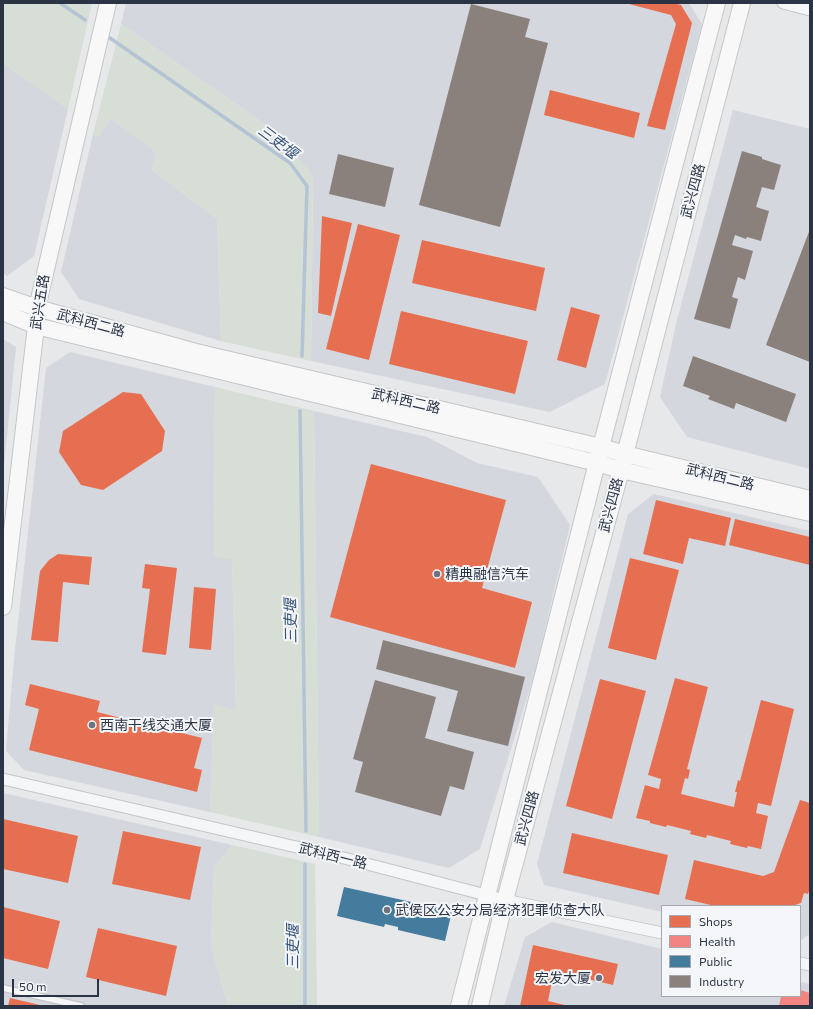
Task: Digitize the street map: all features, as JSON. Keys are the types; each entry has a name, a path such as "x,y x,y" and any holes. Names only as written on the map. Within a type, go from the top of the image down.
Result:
{"street":[{"name":"武兴五路","path":"3,607 37,308 108,3"},
{"name":"武兴四路","path":"459,1006 601,447 717,3"},
{"name":"武兴四路","path":"480,1006 505,900 621,470 742,3"},
{"path":"783,3 810,10"},
{"name":"武科西二路","path":"3,296 37,308 196,352 601,447 810,498"},
{"name":"武科西二路","path":"3,312 36,326 621,470 810,513"},
{"name":"武科西一路","path":"3,779 348,859 505,900 661,934"}],"lane":[{"path":"3,988 81,1006"}],"shaded area":[{"path":"3,3 92,3 68,109 3,63"},
{"path":"126,3 689,3 702,24 605,384 550,412 311,361 313,178 299,159 286,151 289,141 121,24"},
{"path":"121,24 289,141 286,151 299,159 308,168 313,178 311,361 221,341 217,219 152,170 156,152 110,118 99,138 93,134"},
{"path":"3,63 68,109 34,256 7,276 3,273"},
{"path":"733,110 810,129 810,469 687,437 660,397 677,320"},
{"path":"110,118 156,152 152,170 217,219 221,341 79,299 61,272 93,134 99,137"},
{"path":"3,339 16,347 3,476"},
{"path":"70,352 215,387 214,557 232,558 236,711 214,705 210,812 24,770 6,751 14,659 46,368"},
{"path":"215,387 314,411 319,837 210,812 214,704 236,710 232,559 214,557"},
{"path":"314,411 427,437 477,463 538,477 570,525 534,675 480,849 449,868 319,837"},
{"path":"654,494 810,531 810,934 801,940 801,905 661,905 661,912 544,885 537,864 628,514"},
{"path":"3,793 232,845 214,867 211,946 227,1002 226,1006 3,1006"},
{"path":"232,845 315,864 317,1006 226,1006 227,1002 211,946 214,867"},
{"path":"552,922 661,949 661,997 801,997 801,982 810,984 810,1006 504,1006 525,937"}],"building: Shops":[{"path":"625,3 673,3 681,5 692,23 665,130 647,126 676,24 671,15"},
{"path":"550,90 640,113 634,138 544,115"},
{"path":"322,216 352,223 331,316 318,313"},
{"path":"358,224 400,235 369,360 326,349"},
{"path":"422,240 545,268 536,311 412,283"},
{"path":"571,307 600,315 586,368 557,360"},
{"path":"401,311 528,341 515,394 389,364"},
{"path":"123,392 141,394 165,431 162,451 103,490 81,485 59,452 63,431"},
{"path":"371,464 506,500 482,588 532,602 515,668 330,617"},
{"path":"656,500 731,518 725,546 689,538 683,564 643,554"},
{"path":"735,519 810,537 810,565 729,545"},
{"path":"58,554 92,557 89,585 63,582 58,642 31,640 40,571 49,560"},
{"path":"630,558 679,570 656,660 608,648"},
{"path":"145,564 177,568 166,655 142,652 150,589 142,588"},
{"path":"194,587 216,589 211,650 189,648"},
{"path":"675,678 708,687 687,769 690,770 688,779 685,778 681,794 734,807 737,792 735,792 738,780 740,781 761,700 794,709 771,806 758,803 756,813 768,816 761,849 748,846 747,848 730,844 731,841 707,835 706,838 690,834 691,831 667,825 666,827 636,818 645,785 659,789 661,779 648,775"},
{"path":"600,679 646,691 612,819 566,806"},
{"name":"西南干线交通大厦","path":"30,684 100,701 97,712 202,738 194,768 202,770 197,792 29,750 39,709 25,705"},
{"path":"800,800 810,803 810,888 808,894 804,893 801,903 795,905 711,905 685,899 694,860 763,876 774,872"},
{"path":"3,819 78,836 68,883 3,869"},
{"path":"123,831 201,847 190,900 112,884"},
{"path":"572,833 668,855 659,895 563,873"},
{"path":"3,907 60,921 48,969 3,958"},
{"path":"98,928 177,946 166,996 86,977"},
{"name":"宏发大厦","path":"533,945 618,964 613,985 554,971 548,1001 569,1006 520,1006"},
{"path":"10,998 40,1005 40,1006 8,1006"}],"building: Health":[{"path":"801,990 810,993 810,1006 779,1006 781,997 801,997"}],"building: Public":[{"path":"344,887 452,911 445,941 398,930 398,927 385,924 384,927 337,916"}],"building: Industry":[{"path":"471,4 530,19 525,37 548,43 500,227 419,205"},
{"path":"742,151 781,165 774,190 762,187 756,207 769,211 761,241 747,237 746,239 735,235 732,245 753,251 745,280 738,277 732,297 738,299 730,329 694,319"},
{"path":"338,154 394,168 385,207 329,194"},
{"path":"810,229 810,362 766,345"},
{"path":"693,356 796,394 786,422 736,403 734,409 708,399 710,396 683,386"},
{"path":"383,640 525,677 508,746 447,731 458,691 376,669"},
{"path":"375,680 436,697 425,738 474,752 464,790 450,786 441,816 355,792 363,762 353,759"}],"waterway":[{"name":"三吏堰","path":"60,3 85,20"},
{"name":"三吏堰","path":"110,38 290,163 307,186 302,356"},
{"name":"三吏堰","path":"300,411 306,831"},
{"name":"三吏堰","path":"305,864 305,1006"}],"place":[{"name":"精典融信汽车","path":"437,574"},
{"name":"西南干线交通大厦","path":"92,725"},
{"name":"武侯区公安分局经济犯罪侦查大队","path":"387,910"},
{"name":"宏发大厦","path":"599,978"}]}
